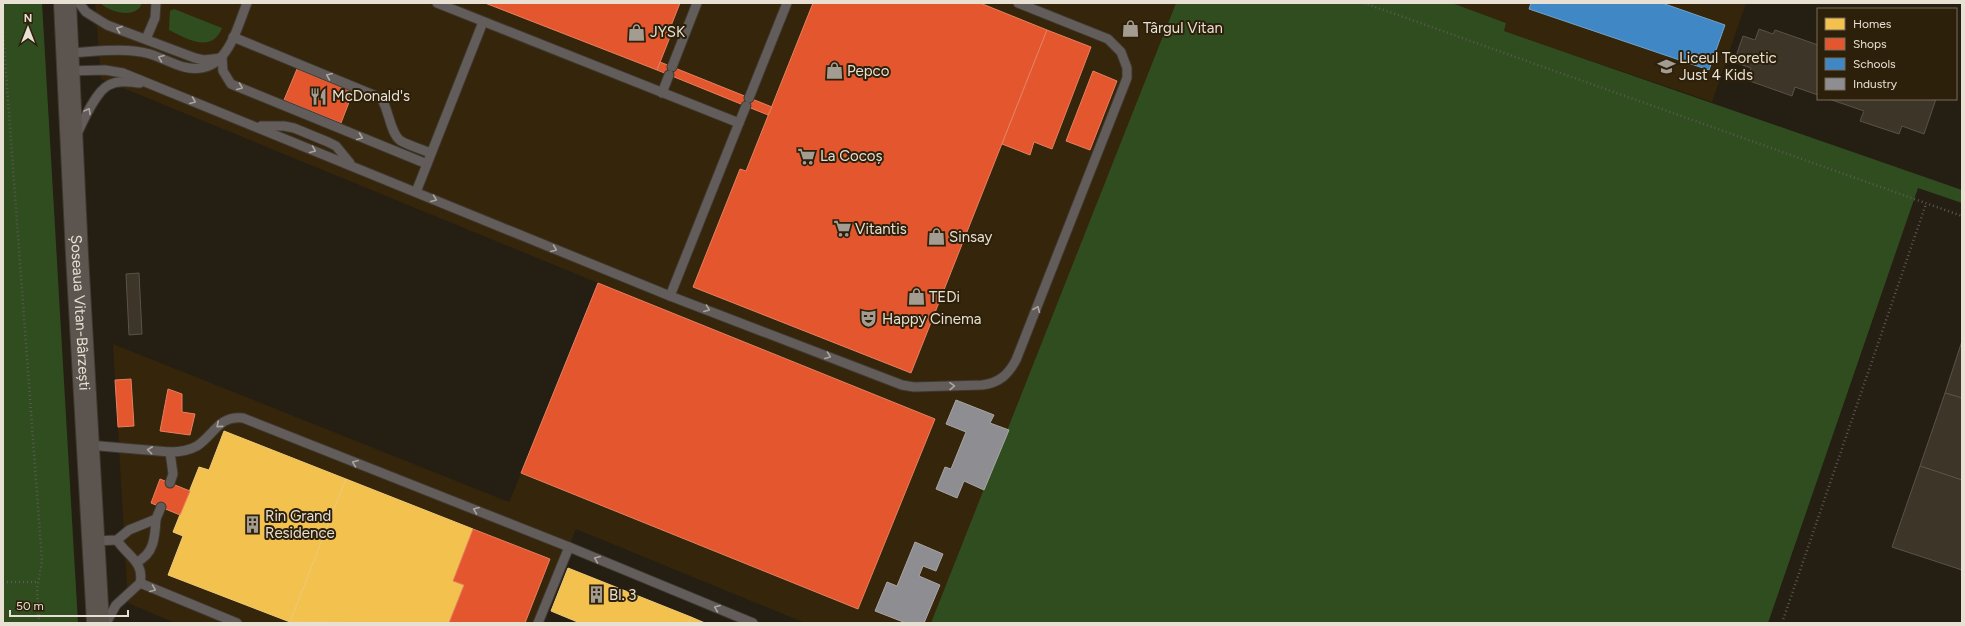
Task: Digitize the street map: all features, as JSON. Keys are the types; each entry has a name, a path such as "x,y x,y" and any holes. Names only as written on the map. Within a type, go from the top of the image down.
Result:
{"main road":[{"name":"Șoseaua Vitan-Bârzești","path":"65,3 98,623"}],"lane":[{"path":"79,3 86,12 94,18 195,58 204,60 222,57"},
{"path":"146,39 155,18 156,3"},
{"path":"68,62 130,51 150,54 184,67 197,69 210,67 227,52 247,3"},
{"path":"437,3 739,123"},
{"path":"662,93 697,3"},
{"path":"670,296 787,3"},
{"path":"68,62 114,70 157,86 670,296 902,385 914,387 982,385 992,384 1006,375 1016,360 1127,78 1127,68 1121,52 1108,39 1018,3"},
{"path":"416,192 483,22"},
{"path":"233,37 381,98 396,136 401,141 431,153"},
{"path":"222,57 223,71 231,84 427,164"},
{"path":"72,146 89,109 98,95 108,85 129,82 157,86"},
{"path":"254,126 289,127 328,142 336,146 352,166"},
{"path":"88,445 180,452 196,446 226,420 243,418 569,547 753,623"},
{"path":"170,452 173,474 170,483"},
{"path":"136,562 143,559 151,550 156,519 161,507"},
{"path":"93,541 117,540 129,530 156,519"},
{"path":"106,623 116,605 140,583 141,573 136,562 122,549 117,540"},
{"path":"538,623 569,547"},
{"path":"140,583 237,623"}],"path":[{"path":"1364,3 1962,216"},
{"path":"3,32 42,561 37,589 40,623"},
{"path":"1782,623 1926,204"},
{"path":"3,582 38,582"}],"shaded area":[{"path":"95,3 1176,3 1015,422 934,623 805,623 576,529 538,623 175,623 128,603 113,344 509,502 521,473 858,609 935,419 598,283 101,79"},
{"name":"Liceul Teoretic Just 4 Kids","path":"1452,3 1746,3 1712,102 1503,31 1506,23"}],"green space":[{"path":"3,3 42,3 78,623 3,623"},
{"path":"100,3 142,3 139,8 134,11 122,13 110,9"},
{"path":"1176,3 1452,3 1506,23 1504,31 1962,190 1962,203 1918,188 1768,623 931,623"},
{"path":"174,9 222,28 218,36 212,41 198,42 169,30 170,11"}],"building: Homes":[{"name":"Rin Grand Residence","path":"224,431 346,479 290,622 168,575 183,536 173,532 199,467 209,470"},
{"path":"346,479 473,529 453,581 464,585 449,623 290,622"},
{"name":"Bl. 3","path":"568,568 691,617 689,623 580,623 551,611"},
{"path":"691,617 705,623 689,623"}],"building: Shops":[{"path":"485,3 680,3 669,31 672,32 657,70"},
{"name":"Vitantis","path":"813,3 980,3 1047,30 911,373 693,287 740,169 746,171"},
{"path":"1047,30 1091,47 1052,149 1034,142 1030,155 1002,144"},
{"path":"660,62 772,107 768,115 657,70"},
{"name":"McDonald's","path":"297,69 353,92 341,123 284,100"},
{"path":"1093,71 1117,81 1090,150 1066,141"},
{"path":"598,283 935,419 858,609 521,473"},
{"path":"131,379 134,426 118,427 115,380"},
{"path":"168,389 182,394 182,412 195,414 190,435 160,431"},
{"path":"160,479 190,491 180,515 151,503"},
{"path":"473,529 550,559 525,623 449,623 464,585 453,581"}],"building: Schools":[{"path":"1531,3 1662,3 1725,25 1709,70 1529,9"}],"building: Industry":[{"path":"956,400 994,415 990,423 1009,430 984,490 964,481 957,498 936,489 945,467 951,469 966,432 946,424"},
{"path":"915,542 943,554 936,571 923,566 919,576 940,585 924,623 906,623 875,611 887,582 897,586"}],"building: Other":[{"path":"1759,29 1773,34 1775,30 1817,45 1817,95 1795,87 1792,96 1747,80 1751,68 1734,62 1743,36 1755,40"},
{"path":"1832,100 1936,100 1924,134 1902,126 1899,134 1860,121 1864,111"},
{"path":"139,273 142,334 129,335 126,274"},
{"path":"1962,341 1962,398 1945,393"},
{"path":"1945,393 1962,398 1962,480 1920,466"},
{"path":"1920,466 1962,480 1962,570 1892,547"}],"place":[{"name":"Târgul Vitan","path":"1130,28"},
{"name":"JYSK","path":"637,32"},
{"name":"Liceul Teoretic Just 4 Kids","path":"1666,67"},
{"name":"Pepco","path":"834,71"},
{"name":"McDonald's","path":"319,96"},
{"name":"La Cocoș","path":"807,156"},
{"name":"Vitantis","path":"842,229"},
{"name":"Sinsay","path":"936,237"},
{"name":"TEDi","path":"916,297"},
{"name":"Happy Cinema","path":"869,319"},
{"name":"Rin Grand Residence","path":"252,525"},
{"name":"Bl. 3","path":"596,595"}]}
